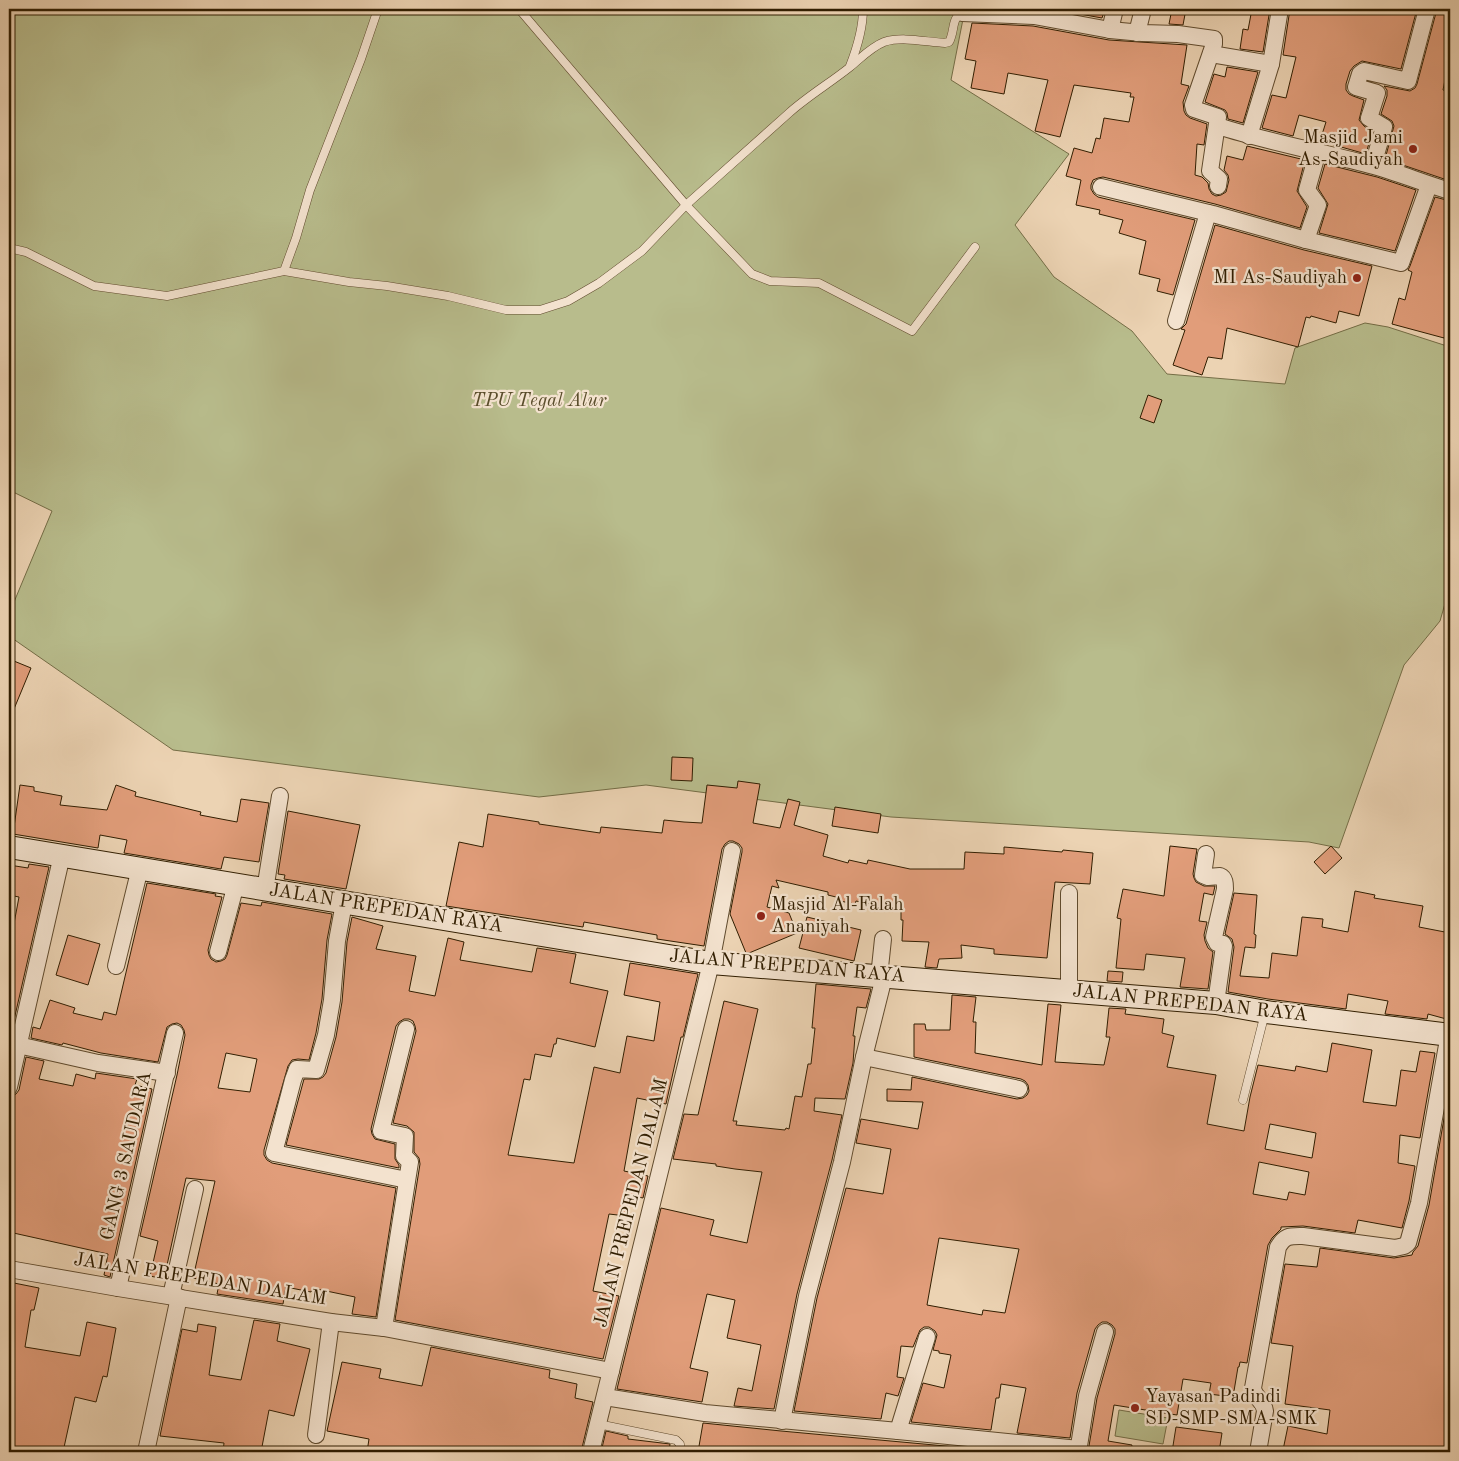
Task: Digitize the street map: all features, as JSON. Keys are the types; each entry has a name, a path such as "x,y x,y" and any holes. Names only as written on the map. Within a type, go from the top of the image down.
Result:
{"street":[{"path":"1110,30 1115,9"},
{"path":"1137,33 1143,9"},
{"path":"1249,136 1271,64 1280,9"},
{"path":"1373,165 1384,127 1369,118 1377,93 1356,87 1360,74 1364,71 1408,81 1427,9"},
{"path":"964,13 1034,16 1110,30 1178,34 1214,40 1193,105 1194,109 1218,116 1210,171 1219,178 1218,186"},
{"path":"1211,54 1271,64"},
{"path":"1218,126 1249,136 1373,165 1450,191"},
{"path":"1306,240 1318,205 1307,190 1318,152"},
{"path":"1101,188 1208,213 1306,240 1401,263 1428,185"},
{"path":"1176,321 1208,213"},
{"path":"265,890 280,796"},
{"name":"JALAN PREPEDAN RAYA","path":"9,847 711,964 1216,1003 1266,1012 1450,1034"},
{"name":"JALAN PREPEDAN DALAM","path":"591,1452 711,964 732,851"},
{"path":"1206,854 1203,875 1208,877 1220,876 1225,884 1214,937 1217,943 1224,946 1216,1003"},
{"path":"9,1088 62,855"},
{"path":"116,966 140,868"},
{"path":"218,952 236,884"},
{"path":"1069,893 1069,991"},
{"path":"344,903 337,942 332,1000 326,1035 316,1070 297,1069 274,1153 407,1180"},
{"path":"782,1421 807,1296 842,1162 881,977 883,939"},
{"path":"384,1328 410,1162 404,1156 405,1136 381,1131 406,1029"},
{"name":"GANG 3 SAUDARA","path":"118,1288 175,1033"},
{"path":"1258,1452 1265,1406 1253,1393 1252,1388 1277,1252 1282,1241 1287,1237 1303,1236 1398,1248 1408,1243 1419,1203 1450,1034"},
{"path":"18,1045 98,1063 167,1073"},
{"path":"864,1057 1019,1089"},
{"path":"146,1452 194,1189"},
{"name":"JALAN PREPEDAN DALAM","path":"9,1269 331,1322 384,1328 611,1371"},
{"path":"316,1435 331,1322"},
{"path":"605,1397 704,1413 898,1431 1079,1451 1087,1396 1105,1332"},
{"path":"898,1431 927,1337"}],"lane":[{"path":"284,271 310,190 361,60 378,9"},
{"path":"519,9 686,206 752,274 770,281 819,283 912,331 975,247"},
{"path":"849,68 856,49 863,9"},
{"path":"9,248 26,252 94,286 166,296 284,271 448,296 506,310 540,310 568,301 599,283 642,251 686,206 801,103 849,68 874,46 895,40 949,42 953,34 955,20 958,15 964,13"},
{"path":"1243,1100 1266,1012"},
{"path":"598,1424 676,1440 680,1444 680,1452"}],"green space":[{"name":"TPU Tegal Alur","path":"9,9 965,9 951,80 1069,154 1015,225 1054,277 1132,331 1167,374 1285,384 1295,348 1365,323 1388,327 1450,347 1450,586 1440,621 1404,665 1339,848 1309,842 891,817 646,785 539,797 173,750 9,636 9,614 52,511 9,490"},
{"path":"1119,1410 1168,1418 1163,1444 1115,1436"}],"building":[{"path":"1052,9 1105,9 1102,18"},
{"path":"1172,9 1186,9 1183,25 1169,24"},
{"path":"1252,9 1270,9 1263,52 1240,49 1243,29 1248,30"},
{"path":"1290,9 1417,9 1401,69 1362,61 1350,71 1346,90 1349,94 1364,100 1359,120 1372,132 1366,154 1320,141 1326,122 1299,115 1293,136 1262,128 1272,95 1286,98 1296,57 1283,55"},
{"path":"1437,9 1450,11 1450,23 1447,33 1450,34 1450,64 1448,64 1443,90 1446,91 1445,93 1450,94 1450,181 1385,159 1394,126 1392,121 1381,114 1387,96 1387,90 1384,86 1410,91 1415,88"},
{"path":"972,23 1033,26 1109,40 1187,45 1181,84 1189,86 1183,102 1184,111 1190,118 1207,124 1204,145 1197,144 1195,175 1202,177 1208,183 1212,194 1216,196 1226,192 1229,180 1224,170 1227,156 1243,160 1247,146 1305,160 1297,191 1307,207 1300,228 1215,204 1103,177 1093,180 1091,189 1098,197 1195,220 1173,295 1157,291 1160,279 1139,274 1146,241 1119,233 1123,220 1099,214 1100,210 1076,205 1081,180 1066,176 1074,148 1092,153 1096,138 1100,139 1104,118 1129,122 1134,97 1130,97 1131,93 1074,85 1060,137 1035,131 1048,80 1008,73 1004,94 971,88 976,61 965,59"},
{"path":"1227,67 1258,72 1243,123 1228,119 1225,110 1205,102 1214,74 1225,77"},
{"path":"1325,164 1377,177 1416,190 1395,251 1319,233 1328,204 1318,188"},
{"path":"1435,197 1450,201 1450,338 1392,324 1399,298 1405,300 1412,272 1408,270"},
{"path":"1215,225 1304,250 1372,266 1359,316 1339,311 1336,323 1311,316 1310,318 1306,317 1298,347 1227,328 1222,359 1208,357 1202,375 1173,365 1185,330 1181,329 1186,324"},
{"path":"1148,395 1162,400 1154,423 1140,418"},
{"path":"9,659 31,668 9,721"},
{"path":"672,757 693,758 692,781 671,780"},
{"path":"738,781 760,784 753,823 780,828 788,799 800,802 794,825 828,835 823,856 848,863 849,860 867,864 868,860 910,869 964,869 965,852 1004,854 1004,847 1093,853 1090,884 1055,882 1047,958 994,954 994,949 961,945 962,958 939,959 937,968 925,967 929,942 902,941 903,920 901,920 901,910 856,901 855,904 840,901 840,898 828,895 828,892 776,880 779,888 772,886 767,907 789,913 797,933 746,953 730,914 742,852 739,844 733,841 729,841 722,849 704,946 657,939 657,935 584,922 583,927 446,906 459,842 483,847 488,814 600,833 601,827 662,833 664,820 702,823 707,785 737,788"},
{"path":"20,785 34,787 34,791 62,796 60,805 107,810 116,785 136,792 135,796 201,812 200,815 237,822 241,799 269,803 259,862 224,857 221,869 124,853 127,840 100,835 98,848 13,834"},
{"path":"835,807 881,814 878,833 832,826"},
{"path":"288,811 360,825 346,889 284,879 285,875 278,874"},
{"path":"1170,846 1197,849 1194,878 1196,882 1204,886 1215,886 1213,895 1204,893 1199,921 1207,922 1204,935 1205,941 1208,948 1213,952 1208,989 1180,987 1185,958 1146,954 1144,970 1116,968 1121,919 1117,918 1123,889 1164,896"},
{"path":"1331,846 1342,858 1325,874 1314,862"},
{"path":"29,864 49,867 9,1042 9,950 19,897 9,895 9,865 28,868"},
{"path":"147,883 216,894 215,896 222,897 208,950 211,959 216,962 225,959 227,955 241,903 261,906 262,902 332,914 327,940 322,999 309,1060 292,1060 288,1066 264,1155 272,1163 396,1188 376,1317 352,1314 355,1297 312,1288 311,1292 286,1287 283,1304 217,1294 219,1284 193,1278 215,1181 186,1178 164,1279 150,1276 158,1241 140,1236 177,1075 185,1035 184,1030 177,1023 167,1027 158,1062 101,1053 63,1043 62,1045 31,1038 33,1027 40,1029 50,1000 75,1008 73,1013 102,1020 104,1012 116,1015","holes":["226,1053 257,1059 250,1092 218,1088"]},
{"path":"1355,891 1375,895 1374,898 1423,906 1419,927 1450,933 1450,1020 1428,1014 1427,1019 1385,1014 1388,1001 1348,994 1346,1009 1228,992 1234,947 1232,939 1225,934 1234,893 1257,895 1254,934 1256,935 1255,948 1245,947 1240,976 1269,978 1272,953 1297,956 1302,917 1323,919 1322,927 1348,932"},
{"path":"352,917 383,926 376,949 416,956 409,991 435,996 448,938 464,942 460,960 532,972 537,948 576,954 570,983 608,991 595,1047 557,1038 551,1057 535,1054 530,1080 524,1079 508,1155 574,1163 594,1067 620,1073 627,1036 654,1041 660,1002 624,995 630,963 698,974 666,1104 637,1098 624,1171 648,1176 643,1198 628,1195 626,1216 609,1214 593,1291 619,1296 603,1359 395,1320 420,1164 419,1158 414,1152 414,1132 407,1126 393,1123 416,1031 413,1021 404,1019 396,1026 371,1129 375,1139 395,1144 395,1159 399,1168 286,1145 304,1079 319,1079 326,1073 336,1037 342,1002 347,942"},
{"path":"807,917 861,930 854,961 799,948"},
{"path":"68,935 100,944 88,985 56,975"},
{"path":"1108,971 1123,972 1122,982 1107,981"},
{"path":"816,984 871,989 866,1008 857,1007 853,1036 855,1036 853,1063 845,1099 815,1098 814,1111 842,1115 797,1294 774,1409 734,1406 738,1388 752,1391 761,1345 727,1338 735,1300 707,1294 690,1368 708,1372 702,1402 617,1389 661,1208 714,1220 710,1235 747,1243 762,1172 673,1159 684,1114 698,1115 724,1001 758,1009 733,1121 737,1121 736,1125 785,1130 786,1128 789,1129 795,1096 802,1097 808,1064 811,1064 815,1028 812,1028"},
{"path":"952,995 976,997 973,1022 976,1022 975,1053 1042,1065 1048,1004 1061,1005 1055,1062 1104,1065 1110,1037 1106,1037 1109,1008 1126,1009 1125,1014 1164,1019 1162,1033 1174,1036 1167,1067 1216,1075 1207,1124 1244,1131 1258,1065 1295,1071 1296,1066 1327,1072 1332,1043 1372,1050 1363,1102 1396,1106 1401,1070 1416,1072 1420,1051 1435,1053 1420,1138 1400,1135 1398,1163 1415,1166 1402,1228 1358,1220 1355,1233 1303,1226 1281,1227 1268,1245 1247,1363 1240,1362 1233,1397 1209,1394 1211,1383 1183,1379 1177,1415 1114,1405 1108,1441 1132,1445 1131,1452 1088,1452 1097,1398 1115,1334 1115,1329 1107,1322 1102,1322 1095,1329 1077,1393 1070,1438 1017,1433 1026,1388 1001,1384 999,1398 996,1398 991,1430 911,1422 923,1383 944,1388 951,1355 933,1350 937,1335 929,1327 924,1327 920,1330 913,1347 901,1346 897,1377 904,1378 898,1396 886,1393 881,1419 794,1411 817,1298 846,1188 883,1194 891,1149 856,1143 861,1119 918,1129 923,1102 887,1101 887,1089 911,1090 912,1077 1017,1099 1023,1098 1029,1091 1028,1085 1021,1079 914,1057 914,1024 925,1024 926,1030 950,1030","holes":["1270,1124 1316,1133 1312,1158 1265,1149","1259,1162 1309,1172 1305,1195 1289,1192 1287,1200 1253,1194","939,1238 1019,1249 1005,1313 983,1310 982,1315 927,1305"]},
{"path":"26,1057 44,1061 39,1079 73,1086 76,1074 95,1079 96,1073 137,1079 135,1085 152,1089 110,1277 104,1275 108,1254 9,1232 9,1097 16,1094 19,1090"},
{"path":"1450,1084 1450,1452 1297,1452 1283,1450 1288,1426 1327,1434 1330,1410 1285,1404 1293,1346 1271,1343 1285,1264 1317,1267 1320,1248 1394,1258 1412,1255 1418,1246 1429,1205"},
{"path":"9,1282 39,1288 34,1310 31,1310 25,1347 80,1356 87,1322 116,1328 107,1377 103,1376 96,1402 75,1397 63,1452 9,1452"},
{"path":"254,1320 280,1324 277,1341 310,1349 294,1416 269,1410 261,1452 223,1452 224,1443 160,1436 182,1329 197,1332 198,1324 216,1327 209,1375 241,1380"},
{"path":"431,1347 550,1370 549,1378 577,1384 575,1398 593,1402 581,1452 367,1452 369,1439 327,1431 342,1362 381,1369 379,1378 422,1386"},
{"path":"703,1423 989,1450 988,1452 698,1452"},
{"path":"1176,1427 1222,1433 1219,1452 1172,1452"},
{"path":"606,1431 628,1436 628,1439 670,1444 669,1452 601,1452"}],"place":[{"name":"Masjid Jami As-Saudiyah","path":"1413,149"},
{"name":"MI As-Saudiyah","path":"1357,278"},
{"name":"Masjid Al-Falah Ananiyah","path":"761,916"},
{"name":"Yayasan Padindi SD-SMP-SMA-SMK","path":"1135,1408"}]}
